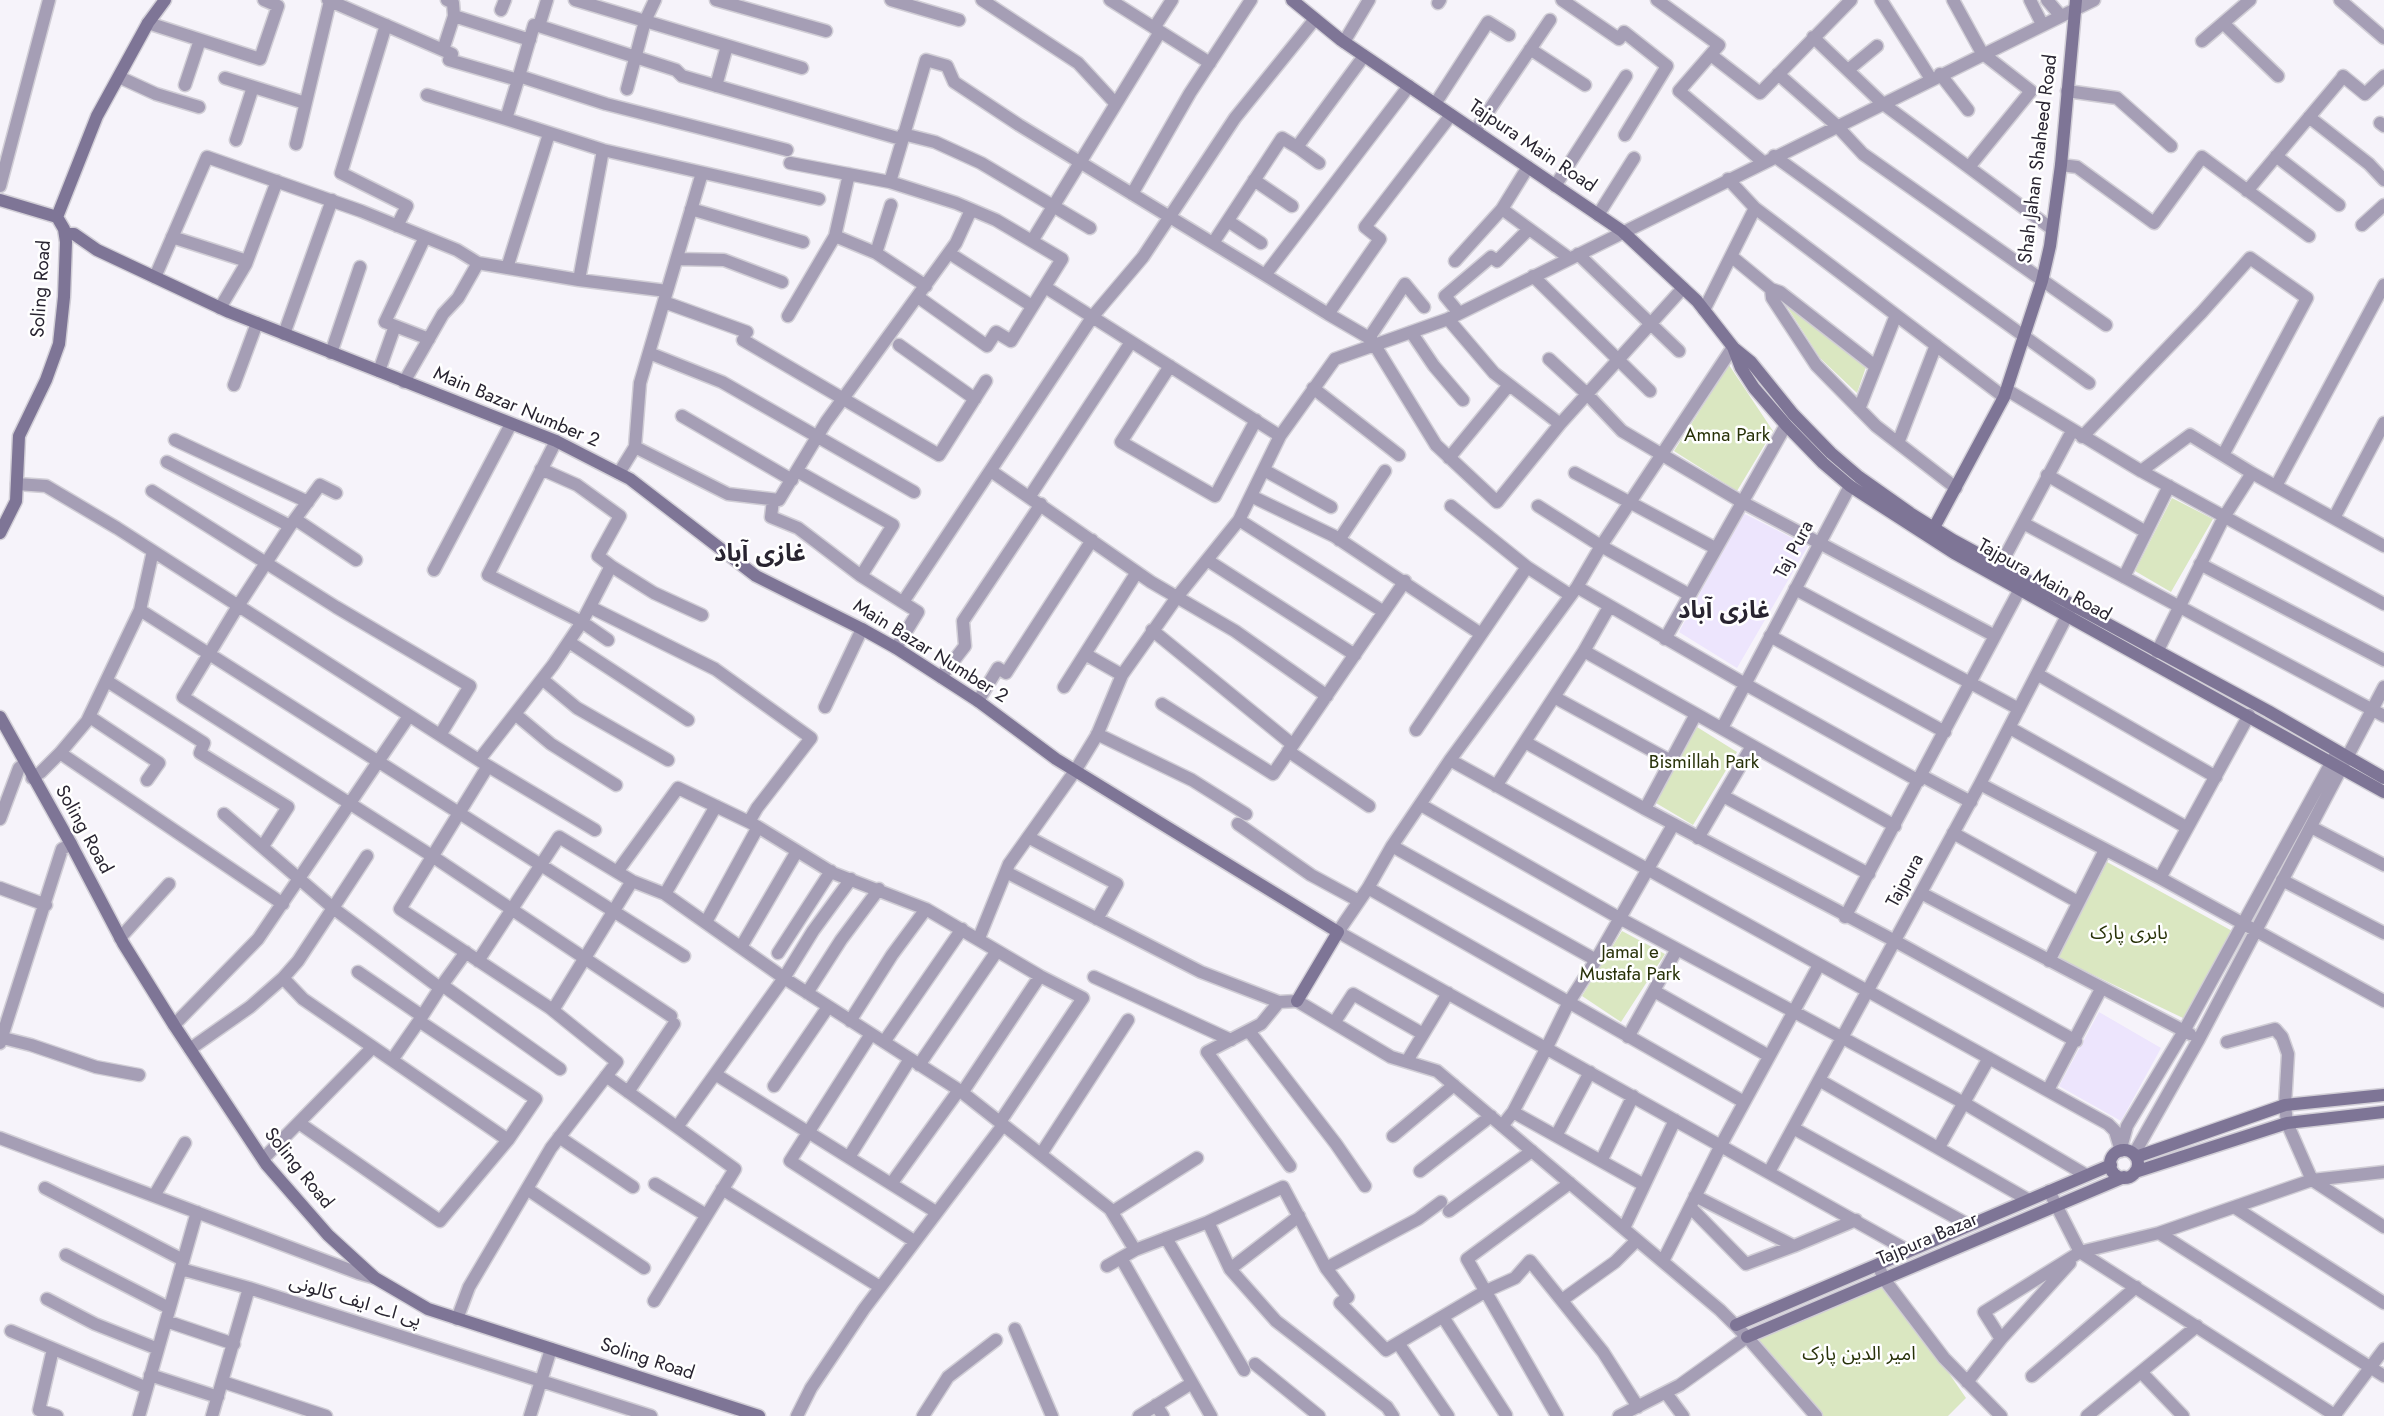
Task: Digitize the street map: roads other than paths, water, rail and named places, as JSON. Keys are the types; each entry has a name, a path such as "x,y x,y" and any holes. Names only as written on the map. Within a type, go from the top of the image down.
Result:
{"street":[{"path":"0,186 48,0"},
{"path":"0,200 58,217 97,116 148,23 165,0"},
{"path":"148,23 260,59 278,6 264,0"},
{"path":"296,144 329,0 452,54 449,60 519,78 849,174 890,182 996,220 1062,259 1010,341 996,332 987,346 918,297"},
{"path":"539,26 547,0"},
{"path":"575,0 802,68"},
{"path":"627,89 645,21 655,0"},
{"path":"716,0 826,31"},
{"path":"891,0 959,20"},
{"path":"982,0 1078,63 1115,103"},
{"path":"1032,241 1115,103 1172,0"},
{"path":"1132,194 1190,92 1251,0"},
{"name":"Tajpura Main Road","path":"1292,0 1344,42 1622,231 1704,310 1732,347 1741,368 1754,388 1786,425 1850,486 1931,533 2020,589 2156,652 2268,711 2384,792"},
{"path":"1344,42 1370,0"},
{"path":"1562,0 1619,38 1624,32 1667,66 1625,134"},
{"path":"1657,0 1719,46 1679,91 1769,159 2025,336 2089,383"},
{"path":"1711,55 1760,93 1851,0"},
{"path":"1881,0 1935,77 1968,110"},
{"path":"1953,0 1982,54 2031,90 1970,167"},
{"path":"2030,0 2042,24"},
{"path":"2047,0 2060,15"},
{"path":"979,938 1006,872 1097,734 1122,675 1152,630 1239,520 1280,436 1335,359 1372,341 1411,332 1453,316 2060,15 2076,4 2094,0"},
{"path":"2202,41 2250,0"},
{"path":"2340,0 2384,38"},
{"path":"443,50 454,16 452,1"},
{"path":"1117,2 1210,63"},
{"name":"Shah Jahan Shaheed Road","path":"1931,533 2006,394 2042,282 2061,165 2076,4"},
{"path":"454,16 530,40"},
{"path":"903,602 1093,316 1142,257 1171,216 1234,118 1315,19"},
{"path":"1475,131 1550,20"},
{"path":"1435,104 1488,22 1509,35"},
{"path":"2223,23 2278,76"},
{"path":"386,25 341,174 407,206 397,226"},
{"path":"506,119 534,25 636,57 648,63 676,70 682,76 716,86 902,136 935,142 981,163 1090,228"},
{"path":"1814,37 1882,103 2052,229"},
{"path":"185,85 200,40"},
{"path":"716,86 727,46"},
{"path":"1848,70 1877,46"},
{"path":"1530,49 1585,85"},
{"path":"1297,147 1364,56"},
{"path":"890,182 902,136 926,60 947,66 954,82 1372,341 1436,445 1497,502 1560,424 1683,288"},
{"path":"1778,74 1836,125 1863,154 2042,282 2106,325"},
{"path":"1555,186 1626,76"},
{"path":"2247,191 2343,76 2365,94 2384,76"},
{"path":"118,77 156,94 199,107"},
{"path":"224,78 305,103"},
{"path":"1266,276 1409,86"},
{"path":"236,140 253,87"},
{"path":"2067,90 2117,98 2170,146"},
{"path":"427,95 602,150 819,199"},
{"path":"1328,314 1380,239 1365,227 1451,115"},
{"path":"2309,118 2369,164 2384,180"},
{"path":"507,268 549,134"},
{"path":"1213,243 1282,138 1319,163"},
{"path":"580,280 602,150"},
{"path":"2276,156 2339,206"},
{"path":"154,277 207,157 332,200 457,250 478,263 665,296 745,336 844,399 939,455 986,381"},
{"path":"2061,165 2077,167 2154,223 2202,157 2309,236"},
{"path":"1598,214 1634,158"},
{"path":"1455,261 1502,210 1528,167"},
{"path":"619,473 635,447 640,383 702,173"},
{"path":"788,316 835,236 849,174"},
{"path":"1728,179 1755,208 1936,345 2006,394 2224,517 2384,604"},
{"path":"1254,180 1292,206"},
{"path":"220,308 247,261 277,181"},
{"path":"284,334 332,200"},
{"path":"876,253 891,205"},
{"path":"2362,225 2384,205"},
{"path":"1704,310 1755,208"},
{"path":"691,209 803,242"},
{"path":"635,447 728,494 779,500 817,438 949,253 963,231 971,210"},
{"path":"1502,210 1573,256 1679,351"},
{"name":"Soling Road","path":"0,534 16,501 19,436 46,380 58,344 64,297 65,234 58,217"},
{"path":"1228,221 1261,243"},
{"path":"1529,229 1497,261 1491,256 1446,296 1453,316 1494,373 1560,424"},
{"name":"Main Bazar Number 2","path":"65,234 74,234 97,250 220,308 556,441 630,478 756,576 896,648 978,701 1075,770 1338,932"},
{"path":"835,236 876,253 926,286"},
{"path":"172,237 247,261"},
{"path":"425,237 385,322 429,339"},
{"path":"949,253 1032,306"},
{"path":"1731,256 1771,289 1780,292 1875,366"},
{"path":"2000,566 2047,475 2077,434 2202,312 2250,258 2307,298 2223,455"},
{"path":"677,259 724,260 782,282"},
{"path":"404,382 443,314 458,298 478,263"},
{"path":"331,353 360,267"},
{"path":"1533,276 1617,361 1650,391"},
{"path":"1372,341 1405,284 1424,307"},
{"path":"2276,486 2384,284"},
{"path":"1045,287 1280,436"},
{"path":"1771,289 1772,298 1816,365 1859,409 1898,443 1956,488"},
{"path":"1859,409 1896,315"},
{"path":"234,385 257,323"},
{"path":"379,371 395,326"},
{"path":"1411,332 1434,366 1463,400"},
{"path":"1030,496 1131,342"},
{"path":"899,345 975,398"},
{"path":"1898,443 1936,345"},
{"path":"1297,1001 1392,846 1450,760 1573,591 1732,347"},
{"name":"Tajpura Main Road","path":"1732,347 1751,362 1792,414 1831,453 1931,533 2000,566 2070,611 2249,715 2340,760 2384,778"},
{"path":"649,353 722,382 914,492"},
{"path":"1549,359 1587,394 1622,431 1742,502 1995,636"},
{"path":"1170,366 1121,442 1216,496 1256,420"},
{"path":"1449,458 1509,385"},
{"path":"1313,388 1399,454"},
{"path":"682,416 893,525 861,576"},
{"path":"2334,518 2384,423"},
{"path":"434,570 512,424"},
{"path":"1664,639 1786,425"},
{"path":"2141,470 2190,435 2252,473 2384,546"},
{"path":"176,440 308,502"},
{"path":"556,441 488,575 582,622 608,640"},
{"path":"167,462 293,523 356,560"},
{"path":"541,469 577,486 620,516 598,556 654,593 702,615"},
{"path":"1264,470 1331,507"},
{"path":"991,471 1030,496 1137,572 1235,631 1327,696"},
{"path":"1339,540 1385,471"},
{"path":"1575,473 1715,548"},
{"path":"2156,652 2224,517 2252,473"},
{"path":"2047,475 2146,532"},
{"path":"17,484 46,486 153,551 483,763 596,830"},
{"path":"336,493 320,485 238,606 183,697 432,856 585,958 672,1020 628,1092"},
{"name":"Taj Pura","path":"1722,728 1850,486"},
{"path":"2124,577 2170,486"},
{"path":"152,491 266,563 470,686 440,736"},
{"path":"1251,496 1339,540 1404,581 1481,634"},
{"path":"773,500 772,517 798,528 861,576 918,612 896,648"},
{"path":"941,677 965,646 963,621 1041,504"},
{"path":"1451,506 1527,567 1609,607 1745,684 1921,778 1970,802"},
{"path":"1538,506 1601,546 1688,594"},
{"path":"1239,520 1384,612"},
{"path":"2023,523 2384,716"},
{"path":"978,701 998,668 1006,673 1092,540"},
{"path":"32,778 41,772 60,753 90,717 140,610 153,551"},
{"path":"1207,560 1355,655"},
{"path":"2200,564 2384,660"},
{"path":"457,1319 469,1287 526,1189 559,1137 617,1062 553,1010 400,909 459,813 483,763 515,714 582,622 611,566"},
{"path":"1416,730 1527,567"},
{"path":"1064,686 1137,572"},
{"path":"1162,704 1272,774 1404,581"},
{"path":"1795,589 2019,709"},
{"path":"1845,916 1921,778 2020,589"},
{"path":"590,607 715,668 811,738 758,808 754,824 706,922"},
{"path":"1496,786 1584,651 1609,607"},
{"path":"140,610 684,956"},
{"name":"Tajpura","path":"1769,1172 1980,784 2070,611"},
{"path":"825,707 862,629"},
{"path":"1152,630 1290,748 1369,806"},
{"path":"1770,636 1945,732"},
{"path":"569,642 688,720"},
{"path":"1584,651 1895,826"},
{"path":"1085,654 1122,675"},
{"path":"2037,674 2216,776"},
{"path":"542,679 577,708 668,760"},
{"path":"107,681 204,742 200,753 288,806 263,846"},
{"path":"2121,1150 2126,1150 2135,1155 2138,1164 2130,1174 2115,1174 2111,1165 2113,1156 2121,1150 2127,1126 2184,1031 2243,923 2384,687"},
{"path":"1554,696 1671,761"},
{"path":"515,714 551,744 616,785"},
{"path":"1645,810 1696,714"},
{"path":"2160,878 2186,827 2249,715"},
{"path":"174,1024 258,939 409,716"},
{"name":"Soling Road","path":"0,717 32,778 71,844 120,938 174,1024 263,1159 328,1236 375,1278 428,1309 760,1416"},
{"path":"90,717 159,763 147,780"},
{"path":"2010,728 2186,827"},
{"path":"1097,734 1192,780 1311,875 1359,901"},
{"path":"1525,742 1645,810 1895,941 2076,1041"},
{"path":"1698,838 1752,746"},
{"path":"60,753 283,904"},
{"path":"1450,760 1867,992 2048,1090 2112,1128 2121,1150"},
{"path":"2135,1155 2311,827 2340,760"},
{"path":"0,820 3,802 19,768 25,763"},
{"path":"1980,784 2160,878 2384,1001"},
{"path":"617,872 678,788 754,824 831,871 926,909 979,938 997,951 1040,976 1083,998 1002,1123 880,1287 811,1388 797,1416"},
{"path":"1723,796 1869,874"},
{"path":"1421,805 1677,950 1964,1103 2086,1176"},
{"path":"665,894 716,806"},
{"path":"224,814 333,908 441,987 560,1070"},
{"path":"1502,1126 1513,1112 1569,1002 1621,919 1673,825"},
{"path":"2311,827 2384,865"},
{"path":"1953,833 2078,902"},
{"path":"478,961 559,837 632,881 665,894 784,978 960,1092 1002,1123 1112,1212 1136,1250"},
{"path":"1028,837 1117,884 1097,919"},
{"path":"71,844 62,849 46,905 1,1041 31,1045 96,1067 139,1075"},
{"path":"1392,846 1596,960"},
{"path":"741,947 796,850"},
{"path":"2049,961 2105,850"},
{"path":"190,1049 250,1007 283,978 298,961 367,856"},
{"path":"778,952 831,871"},
{"path":"1006,872 1200,972 1279,1002 1297,1001 1391,1057 1437,1071 1663,1261 1736,1325 1816,1416"},
{"path":"677,1127 784,978 813,931 851,879"},
{"path":"2282,880 2384,933"},
{"path":"553,1010 632,881"},
{"path":"120,938 169,884"},
{"path":"0,888 46,905"},
{"path":"1368,888 1744,1102"},
{"path":"807,993 840,940 879,889"},
{"path":"1921,893 2101,990 2199,1038"},
{"path":"850,1021 892,955 926,909"},
{"path":"884,1042 962,929"},
{"path":"1338,932 1907,1250"},
{"path":"1628,1037 1677,950"},
{"path":"849,1157 915,1062 997,951"},
{"path":"392,1060 466,952"},
{"path":"1663,1261 1721,1145 1819,965"},
{"path":"299,1123 440,1221 508,1140 536,1099 420,1019 358,972"},
{"path":"891,1184 960,1092 1040,976"},
{"path":"1094,977 1231,1040"},
{"path":"283,978 304,999 508,1140"},
{"path":"2048,1090 2076,1041 2101,990"},
{"path":"1654,992 1769,1056"},
{"path":"1407,1062 1448,993"},
{"path":"1334,1023 1353,994 1423,1034"},
{"path":"1279,1002 1261,1024 1207,1052 1290,1166"},
{"path":"774,1086 828,1006"},
{"path":"1041,1154 1128,1020"},
{"path":"2227,1042 2274,1029 2282,1037 2288,1054 2285,1105 2287,1123 2312,1180 2384,1227"},
{"path":"1248,1031 1336,1144 1365,1186"},
{"path":"871,1034 790,1161 914,1241"},
{"path":"263,1159 373,1047"},
{"path":"1939,1147 1989,1058"},
{"path":"1556,1136 1590,1072"},
{"path":"715,1074 936,1212"},
{"path":"606,1076 735,1169 654,1301"},
{"path":"1819,1080 2027,1199"},
{"path":"1393,1136 1454,1084"},
{"path":"2135,1155 2285,1105 2384,1095"},
{"path":"1601,1161 1633,1096"},
{"path":"1513,1112 1644,1185"},
{"name":"Tajpura Bazar","path":"1747,1337 1884,1280 1924,1260 2056,1207 2130,1174 2287,1123 2384,1112"},
{"path":"1420,1171 1491,1116"},
{"path":"1624,1228 1675,1120"},
{"path":"1793,1128 1969,1224"},
{"path":"559,1137 633,1187"},
{"path":"0,1138 375,1278"},
{"path":"154,1196 185,1143"},
{"path":"1326,1268 1445,1206 1532,1151"},
{"path":"1112,1212 1197,1158"},
{"name":"Tajpura Bazar","path":"1736,1325 1878,1265 1907,1250 2111,1165"},
{"path":"2001,1339 1984,1312 2080,1252 2159,1233 2312,1180 2384,1172"},
{"path":"1557,1416 1467,1259 1570,1183"},
{"path":"655,1184 706,1215"},
{"path":"1107,1266 1136,1250 1208,1222 1283,1187 1326,1268 1348,1297 1340,1303 1386,1350 1486,1291 1515,1278 1530,1260 1603,1352 1638,1407"},
{"name":"پی اے ایف کالونی","path":"45,1188 182,1264 249,1288 651,1416"},
{"path":"526,1189 644,1268"},
{"path":"722,1189 880,1287"},
{"path":"2049,1191 2080,1252 2335,1416 2372,1368 2384,1349"},
{"path":"1693,1202 1794,1246"},
{"path":"1693,1202 1746,1264 1856,1220"},
{"path":"2234,1207 2384,1303"},
{"path":"139,1416 197,1212"},
{"path":"1230,1269 1298,1216"},
{"path":"1208,1222 1230,1269 1276,1321 1387,1408 1393,1416"},
{"path":"2159,1233 2384,1376"},
{"path":"1166,1238 1250,1367 1319,1416"},
{"path":"1562,1300 1615,1262 1637,1240"},
{"path":"1968,1382 2001,1339 2080,1252"},
{"path":"66,1256 170,1308"},
{"path":"1121,1258 1211,1416"},
{"path":"1878,1265 1884,1280 1944,1358 2001,1416"},
{"path":"2032,1376 2136,1287"},
{"path":"212,1416 249,1288"},
{"path":"47,1299 95,1324 158,1349"},
{"path":"1443,1317 1506,1415"},
{"path":"166,1321 234,1344"},
{"path":"2089,1416 2197,1326"},
{"path":"1014,1329 1052,1416"},
{"path":"11,1331 147,1388"},
{"path":"1622,1415 1680,1385 1747,1337"},
{"path":"923,1416 948,1377 996,1340"},
{"path":"1398,1343 1448,1416"},
{"path":"53,1349 39,1410 57,1416"},
{"path":"530,1416 551,1349"},
{"path":"2141,1372 2183,1416"},
{"path":"150,1375 218,1397"},
{"path":"222,1382 326,1416"},
{"path":"1139,1416 1159,1411 1192,1383"},
{"path":"1666,1392 1682,1416"}],"district":[{"name":"غازى آباد","path":"760,555"},
{"name":"غازى آباد","path":"1724,612"}],"park label":[{"name":"Amna Park","path":"1727,436"},
{"name":"Bismillah Park","path":"1704,763"},
{"name":"بابری پارک","path":"2129,934"},
{"name":"Jamal e Mustafa Park","path":"1630,964"},
{"name":"امیر الدین پارک","path":"1859,1355"}]}
